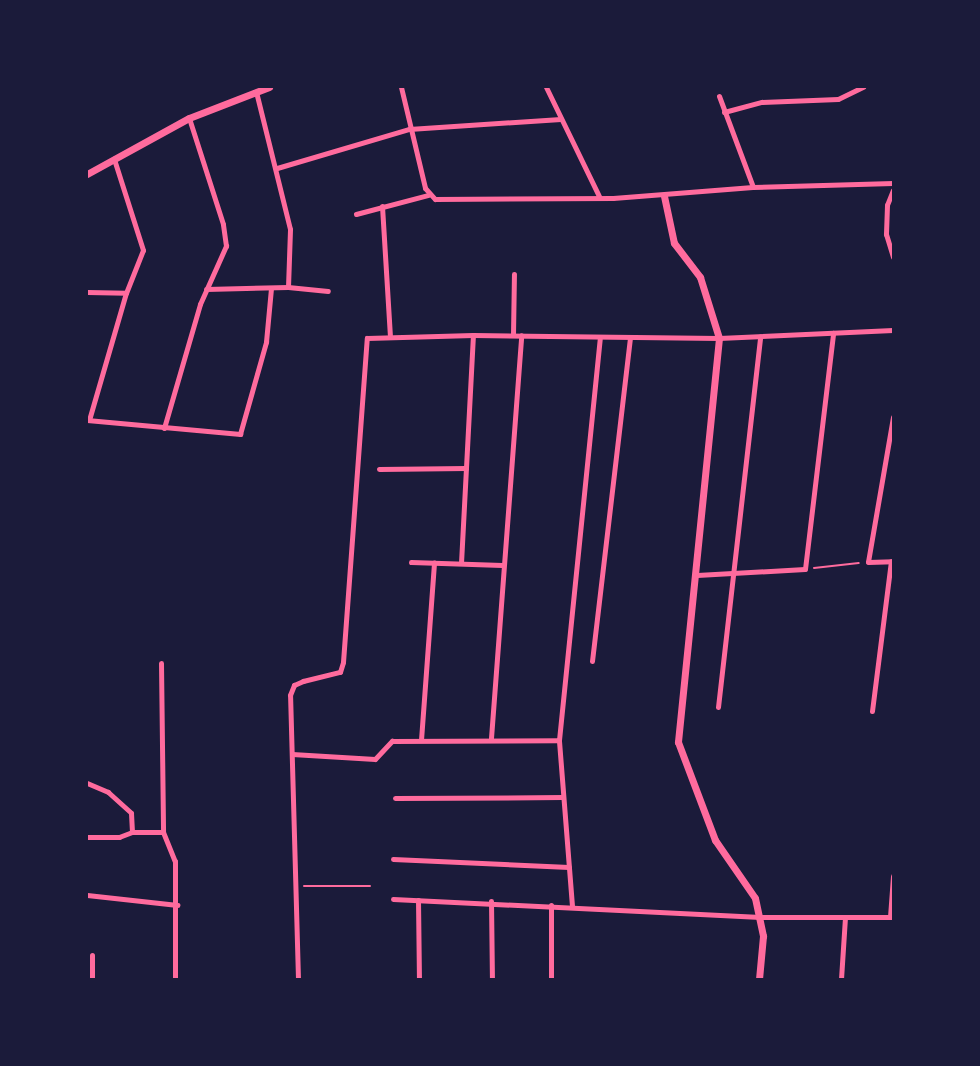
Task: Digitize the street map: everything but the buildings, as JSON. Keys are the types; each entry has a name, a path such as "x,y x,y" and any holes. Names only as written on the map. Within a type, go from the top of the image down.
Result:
{"street":[{"path":"87,174 189,118 269,87"},
{"path":"401,87 409,129 428,195"},
{"path":"546,87 599,196"},
{"path":"724,112 762,102 838,99 863,87"},
{"path":"256,92 277,168 290,229 288,287"},
{"path":"719,96 753,187"},
{"path":"164,428 206,289 226,246 226,234 189,118"},
{"path":"277,168 409,129 561,119"},
{"path":"114,159 143,250 126,293 88,420 240,434 266,342 271,288"},
{"path":"356,214 428,195 435,199 664,196 753,187 893,183"},
{"path":"893,190 886,205 886,234 893,257"},
{"path":"664,196 674,243 700,277 719,338 697,575 681,689 678,742 681,756 715,840 755,898 761,917 759,979"},
{"path":"382,206 390,335"},
{"path":"513,274 513,335"},
{"path":"206,289 288,287 328,291"},
{"path":"87,292 126,293"},
{"path":"298,979 290,695 294,685 340,672 344,662 367,338 390,335 520,335 600,339 719,338 893,330"},
{"path":"697,575 805,569 833,333"},
{"path":"461,563 473,335"},
{"path":"491,738 520,335"},
{"path":"718,707 736,572 760,336"},
{"path":"592,661 630,338"},
{"path":"572,906 559,740 600,339"},
{"path":"872,711 892,561 868,562 893,417"},
{"path":"379,469 466,468"},
{"path":"411,562 502,565"},
{"path":"421,740 434,562"},
{"path":"161,663 163,832 175,861 177,905 175,979"},
{"path":"292,754 375,759 390,742 491,738 559,740"},
{"path":"87,783 108,792 130,813 132,832"},
{"path":"394,798 562,797"},
{"path":"87,837 119,837 132,832 163,832"},
{"path":"393,859 569,867"},
{"path":"393,899 491,901 761,917 892,917 893,876"},
{"path":"87,895 177,905"},
{"path":"418,900 419,979"},
{"path":"491,901 492,979"},
{"path":"551,905 551,979"},
{"path":"841,979 844,917"},
{"path":"92,955 92,979"}],"path":[{"path":"805,569 868,562"},
{"path":"296,886 370,886"}]}
